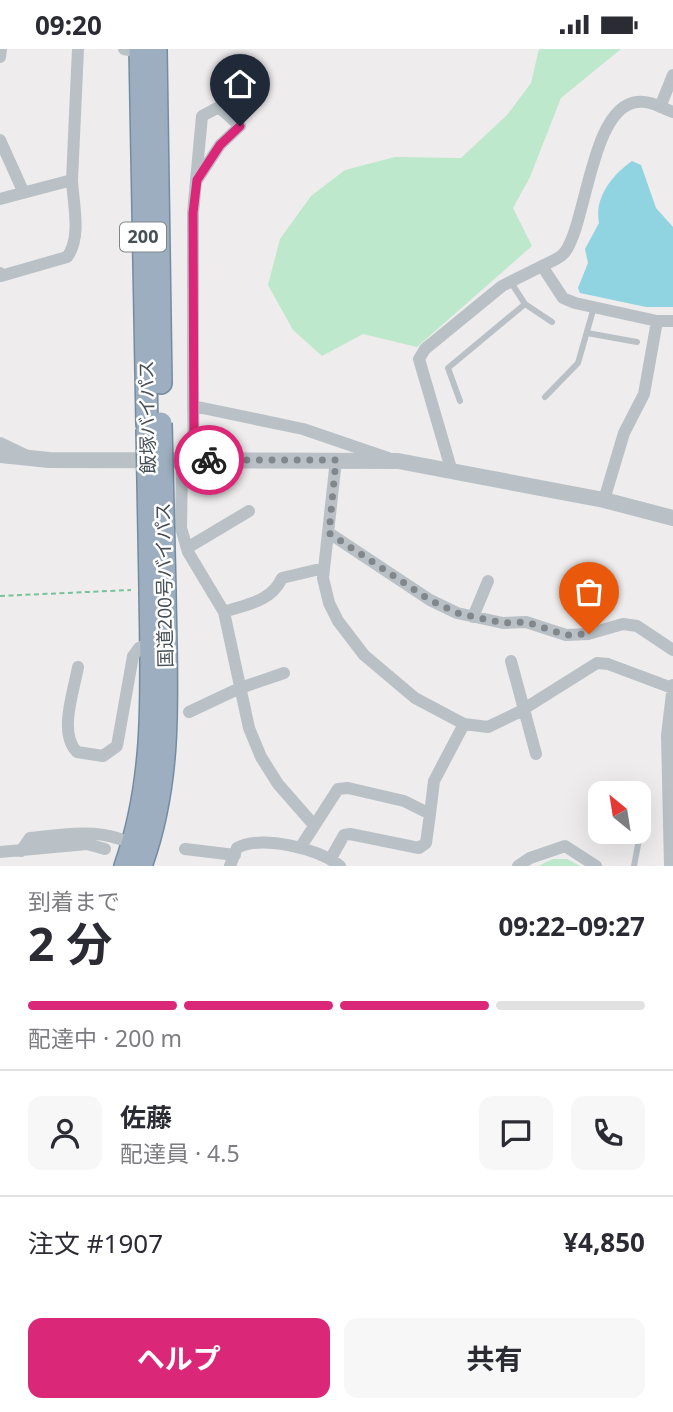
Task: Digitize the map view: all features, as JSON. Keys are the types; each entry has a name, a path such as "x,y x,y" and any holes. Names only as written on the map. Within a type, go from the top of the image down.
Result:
{"highway":[{"name":"国道200号バイパス","path":"141,866 158,810 159,743 149,589 154,423 143,51"},
{"name":"200","path":"125,866 137,831 159,743 150,643 149,589"},
{"path":"112,851 138,772 159,743 171,767 165,833 155,866"}],"street":[{"path":"0,57 1,49"},
{"path":"0,273 1,276 67,257 74,249 72,180 78,49"},
{"path":"660,107 673,75"},
{"path":"452,472 419,359 425,349 510,281 560,256 569,243 596,153 614,116 627,104 636,102 673,112"},
{"path":"197,180 220,145 240,126 219,107 202,116 193,213 193,406 181,528 187,548 224,612 249,728 261,757 278,784 313,824"},
{"path":"0,140 23,191"},
{"path":"0,199 72,180"},
{"path":"542,266 562,297 657,321 673,321"},
{"path":"604,500 624,433 643,394 657,321"},
{"path":"193,406 303,429 398,461 604,500 673,518"},
{"path":"0,443 31,458"},
{"path":"0,455 31,458 398,461"},
{"path":"336,460 324,568 329,603 338,621 364,655 415,698 464,724 488,727 524,709 597,663 608,664 673,686 667,735 670,866"},
{"path":"187,548 249,510"},
{"path":"329,533 430,600 473,617 503,623 526,622 566,635 630,625 673,650"},
{"path":"224,612 268,598 276,591 282,578 324,568"},
{"path":"473,617 488,580"},
{"path":"78,667 67,727 71,743 77,752 103,756 117,746 133,656 150,643"},
{"path":"511,661 537,754"},
{"path":"188,712 240,688 284,673"},
{"path":"185,849 233,860 237,848 248,842 300,848 336,862 344,835 350,834 419,848 426,843 434,781 464,724"},
{"path":"300,848 338,789 348,788 404,801 430,814"},
{"path":"0,852 20,851 30,838 81,833 109,835 112,851"},
{"path":"518,866 530,858 565,846 596,866"}],"lane":[{"path":"510,281 525,304 552,322"},
{"path":"460,401 448,368 525,304"},
{"path":"545,397 578,363 594,307"},
{"path":"587,333 637,342"},
{"path":"634,866 638,844"}],"path":[{"path":"0,596 149,589"}],"green space":[{"path":"539,49 621,49 561,98 530,177 513,208 532,246 417,347 363,334 322,356 293,330 268,285 280,239 311,196 345,170 395,157 461,158 507,115 531,83"},
{"path":"553,859 567,859 580,866 538,866"}],"water":[{"path":"632,161 641,165 656,208 673,227 673,307 646,307 580,293 578,288 588,263 585,249 599,223 602,196 611,180"}],"way so far":[{"path":"209,460 336,460 329,533 430,600 457,613 503,623 526,622 545,631 566,635 589,634"}],"route":[{"path":"209,460 194,460 193,213 197,180 220,145 240,126"}]}
